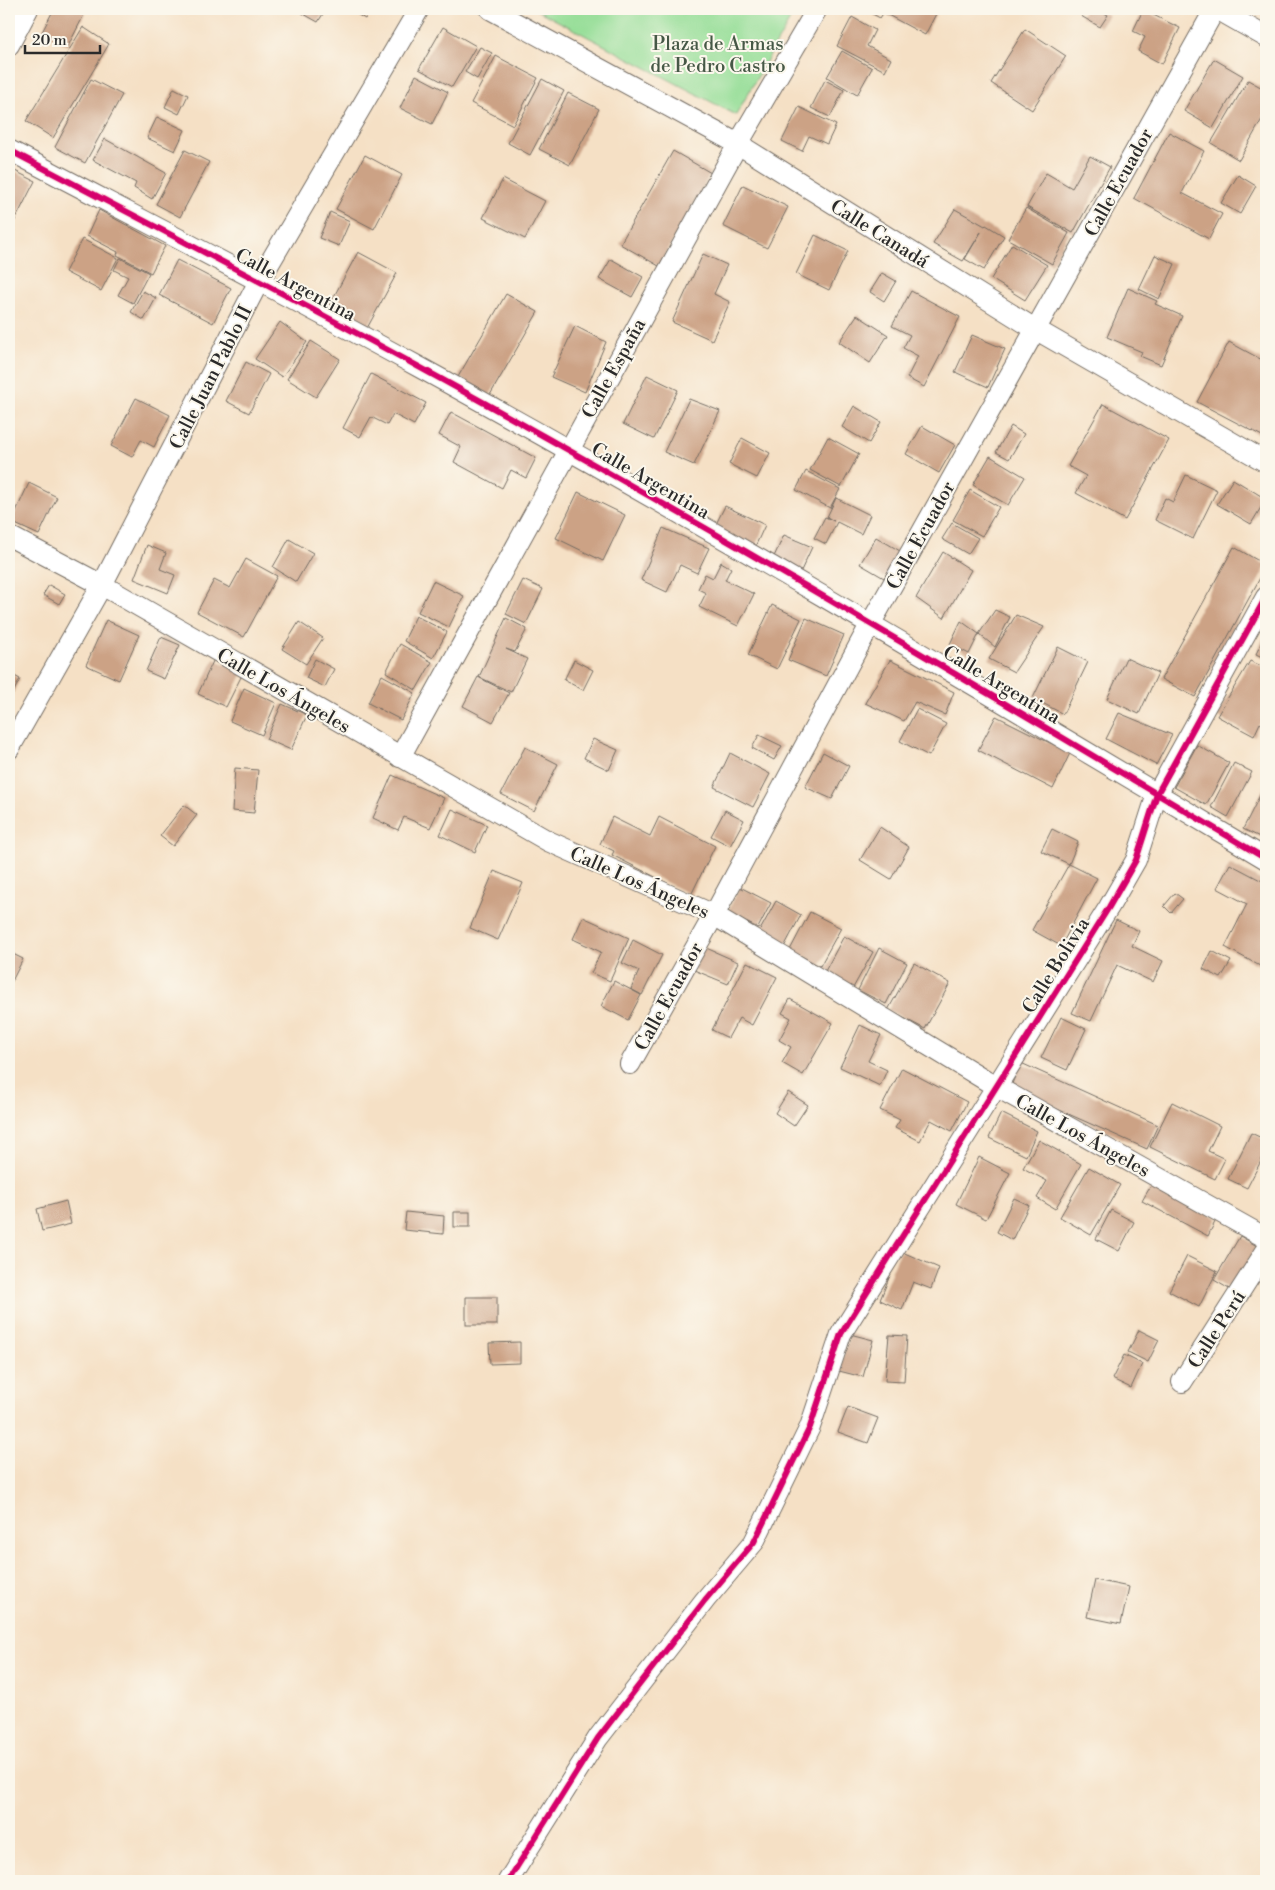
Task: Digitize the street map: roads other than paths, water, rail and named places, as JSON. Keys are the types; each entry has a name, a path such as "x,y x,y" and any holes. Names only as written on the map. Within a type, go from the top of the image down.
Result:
{"street":[{"path":"9,45 28,9"},
{"name":"Calle Juan Pablo II","path":"9,749 102,585 259,281 419,9"},
{"name":"Calle Canadá","path":"490,9 738,144 1035,329 1266,462"},
{"name":"Calle España","path":"400,757 738,144 816,9"},
{"path":"1216,9 1266,37"},
{"name":"Calle Ecuador","path":"630,1064 714,915 871,623 1216,9"},
{"name":"Calle Argentina","path":"9,150 259,281 568,450 871,623 1266,859"},
{"name":"Calle Los Ángeles","path":"9,536 102,585 548,841 714,915 997,1087 1266,1238"},
{"name":"Calle Bolivia","path":"508,1881 598,1738 705,1600 754,1542 810,1427 840,1334 1109,907 1136,860 1156,794 1266,597"},
{"name":"Calle Perú","path":"1182,1382 1266,1251"}],"park label":[{"name":"Plaza de Armas de Pedro Castro","path":"718,54"}]}
